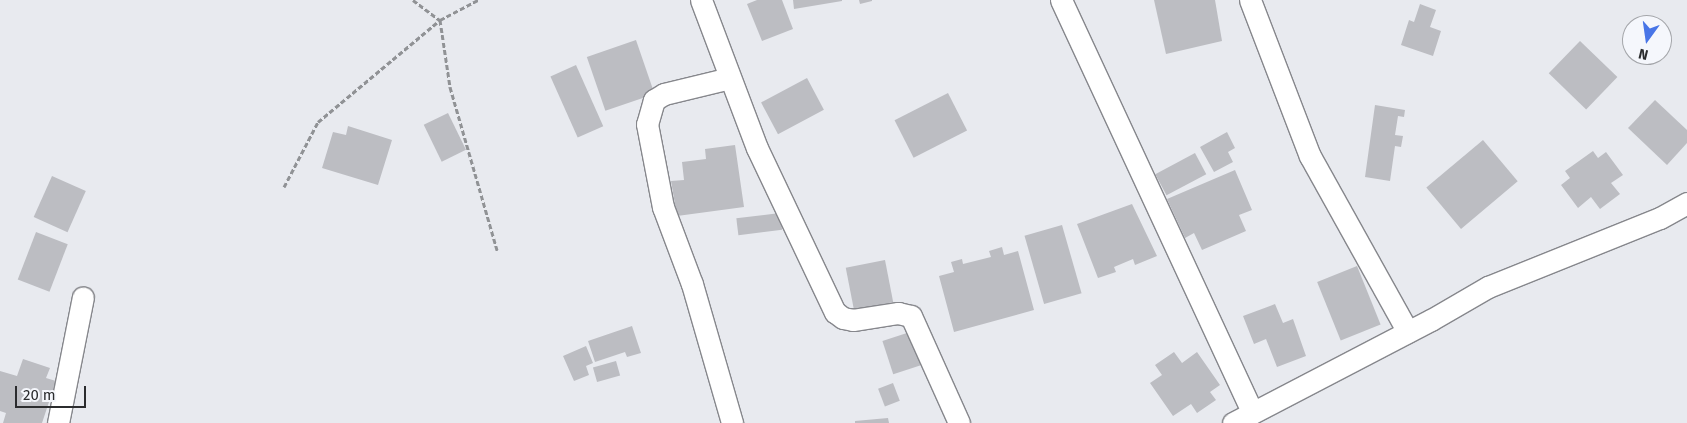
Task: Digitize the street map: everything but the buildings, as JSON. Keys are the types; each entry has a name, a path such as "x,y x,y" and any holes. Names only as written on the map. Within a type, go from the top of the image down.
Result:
{"street":[{"path":"701,0 757,148 835,312 842,318 853,320 898,313 911,316 960,423"},
{"path":"1061,0 1253,413"},
{"path":"1250,0 1310,156 1408,332"},
{"path":"730,78 664,94 654,100 647,124 663,207 692,284 732,423"},
{"path":"1233,423 1408,332 1488,287 1660,218 1687,203"},
{"path":"58,423 83,297"}],"path":[{"path":"413,0 440,20 450,87 497,250"},
{"path":"284,187 318,122 440,20 478,0"}]}
